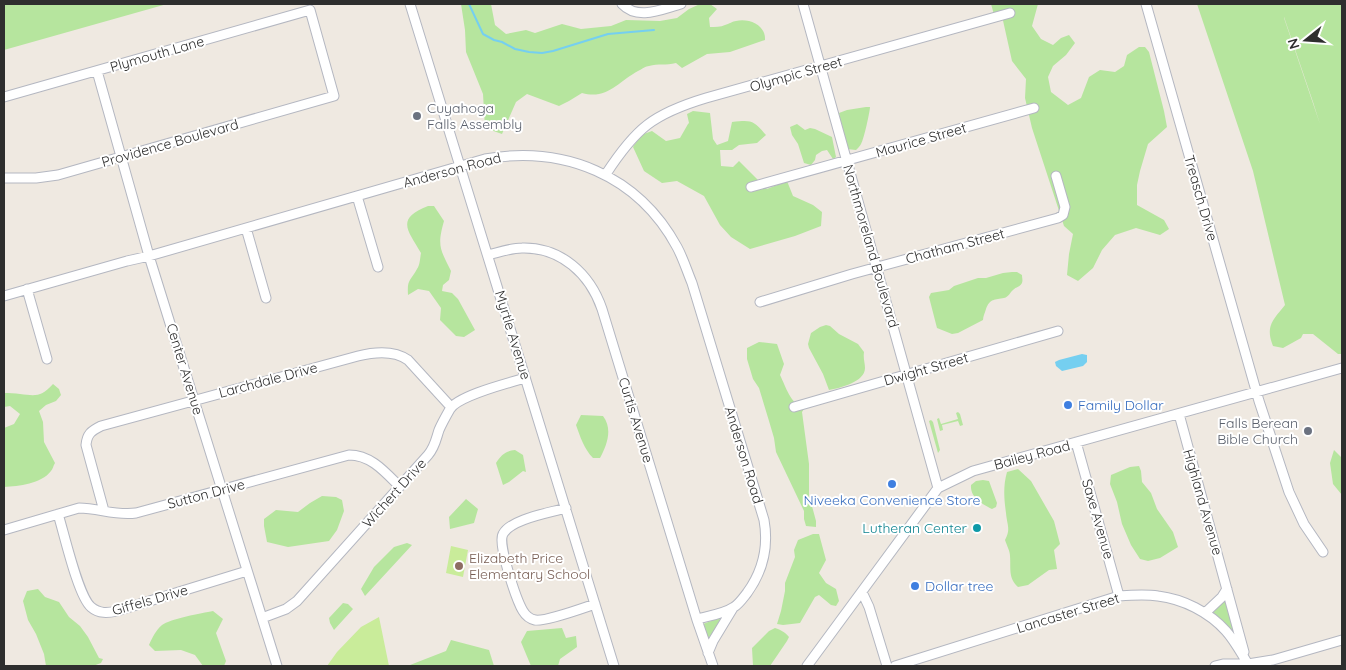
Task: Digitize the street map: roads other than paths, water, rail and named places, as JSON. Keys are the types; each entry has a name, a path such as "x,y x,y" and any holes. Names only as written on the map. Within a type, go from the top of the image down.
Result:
{"street":[{"name":"Myrtle Avenue","path":"410,4 614,666"},
{"path":"622,4 630,10 641,14 681,4"},
{"name":"Northmoreland Boulevard","path":"803,4 938,488"},
{"name":"Treasch Drive","path":"1146,4 1256,392 1289,492 1304,524 1323,552"},
{"name":"Plymouth Lane","path":"4,97 310,10 334,96"},
{"name":"Olympic Street","path":"606,174 628,142 650,122 665,113 690,103 1010,14"},
{"name":"Center Avenue","path":"97,71 149,256 277,666"},
{"name":"Providence Boulevard","path":"4,178 42,178 59,174 334,96"},
{"name":"Maurice Street","path":"751,187 1034,108"},
{"name":"Anderson Road","path":"4,296 485,159 501,156 537,155 565,160 606,174 650,209 668,232 682,257 692,283 762,514 766,537 764,560 756,579 744,597 733,608 708,653"},
{"name":"Chatham Street","path":"760,302 1058,218 1063,215 1065,208 1056,176"},
{"path":"358,196 378,267"},
{"path":"246,228 266,298"},
{"name":"Curtis Avenue","path":"488,255 522,248 548,252 574,266 594,289 602,309 713,666"},
{"path":"28,289 47,359"},
{"name":"Dwight Street","path":"794,406 1058,331"},
{"path":"407,347 403,356 451,407 474,394 525,378"},
{"name":"Larchdale Drive","path":"104,511 86,446 85,438 92,430 360,355 392,353 403,356"},
{"name":"Bailey Road","path":"807,666 938,488 973,471 1342,368"},
{"name":"Wichert Drive","path":"262,618 286,609 296,601 432,450 451,407"},
{"name":"Highland Avenue","path":"1179,414 1248,665"},
{"name":"Saxe Avenue","path":"1076,442 1119,596"},
{"name":"Sutton Drive","path":"4,530 79,508 125,514 136,513 349,455 361,456 372,462 399,486"},
{"path":"566,508 517,523 507,528 501,538 506,562 519,604 530,618 546,619 595,604"},
{"name":"Giffels Drive","path":"58,514 80,590 90,606 98,611 107,613 117,611 247,571"},
{"path":"1205,613 1222,597 1227,589"},
{"path":"862,592 887,666"},
{"name":"Lancaster Street","path":"895,666 1119,596 1146,595 1160,596 1183,602 1205,613 1226,630 1248,665"},
{"path":"697,619 733,608"},
{"path":"1215,666 1223,664 1248,665 1273,660 1342,640"}],"water":[{"path":"1082,354 1087,355 1087,362 1083,366 1062,371 1056,366 1055,362 1059,360"}],"waterway":[{"path":"469,4 483,34 515,49 529,52 542,53 553,51 608,34 654,30"}],"place":[{"name":"Cuyahoga Falls Assembly","path":"417,116"},
{"name":"Family Dollar","path":"1068,405"},
{"name":"Falls Berean Bible Church","path":"1308,431"},
{"name":"Niveeka Convenience Store","path":"892,484"},
{"name":"Lutheran Center","path":"977,528"},
{"name":"Elizabeth Price Elementary School","path":"459,566"},
{"name":"Dollar tree","path":"915,586"}]}
